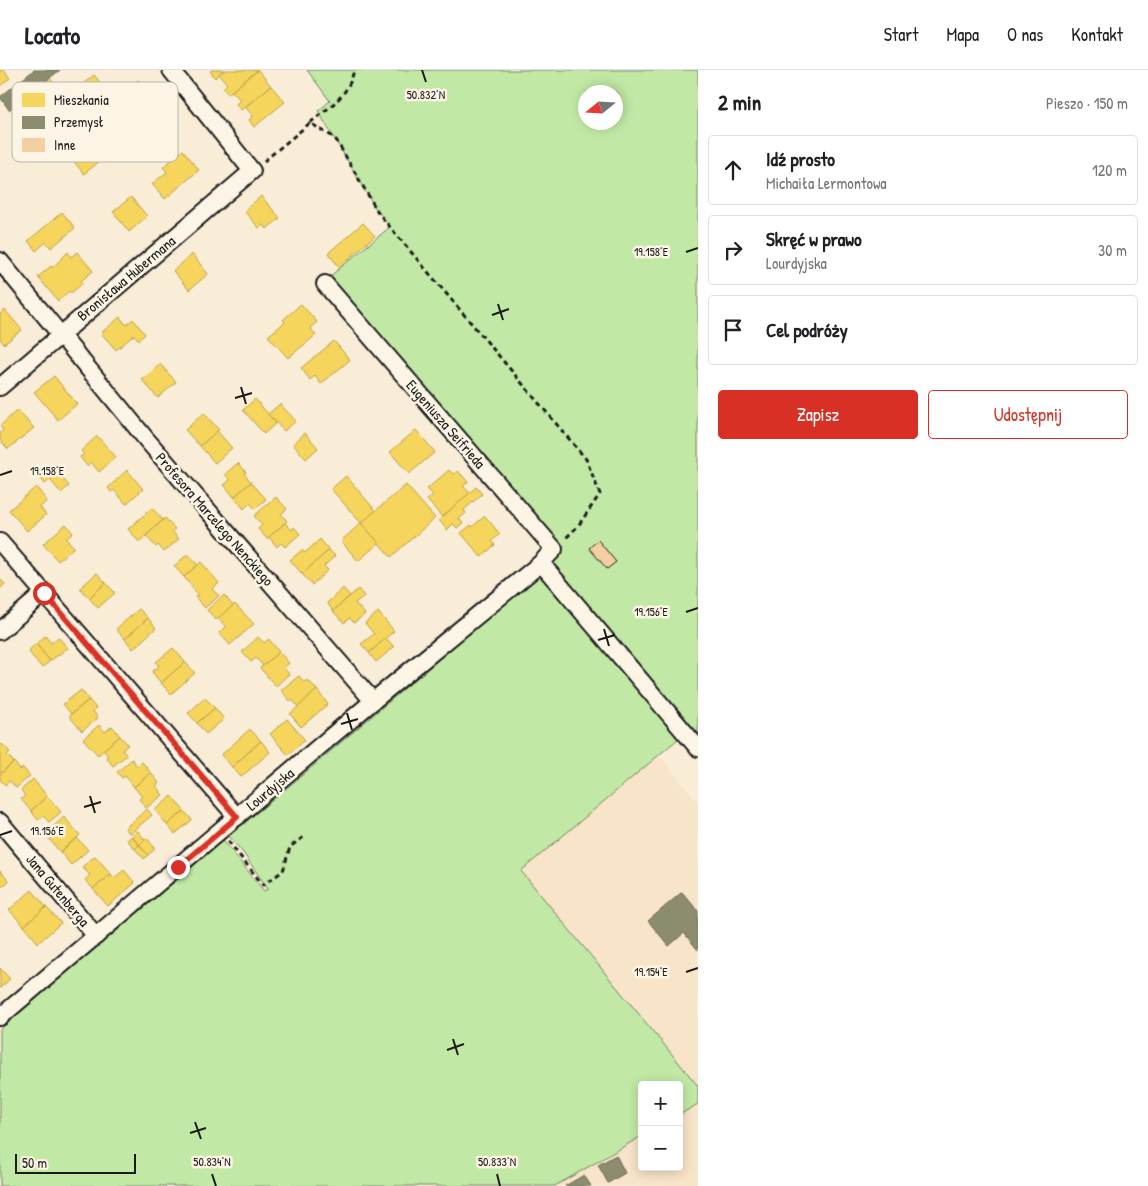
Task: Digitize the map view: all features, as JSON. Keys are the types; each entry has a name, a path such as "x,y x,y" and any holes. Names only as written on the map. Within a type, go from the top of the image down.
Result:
{"street":[{"name":"Bronisława Hubermana","path":"0,387 252,171 171,70"},
{"name":"Profesora Marcelego Nenckiego","path":"0,261 152,447 374,701"},
{"name":"Eugeniusza Seifrieda","path":"325,284 554,549"},
{"path":"0,542 237,817"},
{"path":"554,549 541,563 698,748"},
{"name":"Lourdyjska","path":"0,1017 374,701 541,563"},
{"path":"0,631 44,593"},
{"name":"Jana Gutenberga","path":"0,822 96,936"}],"path":[{"path":"277,150 345,94 351,83 354,70"},
{"path":"310,123 334,138 379,214 586,458 600,494 578,526 554,549"},
{"path":"220,832 264,885 283,871 290,847 305,836"}],"shaded area":[{"path":"659,755 698,802 698,1086 521,871"},
{"path":"698,1104 698,1186 555,1186 638,1138 638,1171 683,1171 683,1113"}],"green space":[{"path":"307,70 698,70 698,739 647,700 678,739 521,871 698,1086 698,1104 683,1113 683,1081 638,1081 638,1138 555,1186 0,1186 0,1029 223,840 264,891 268,889 229,836 559,558 563,552 329,277 390,227 376,209 318,111 330,101"}],"building: Mieszkania":[{"path":"0,70 4,70 10,78 0,86"},
{"path":"225,70 215,78 210,71"},
{"path":"225,70 258,70 228,94 223,88 227,84 219,74"},
{"path":"258,70 271,86 241,110 236,104 240,100 232,91"},
{"path":"94,75 100,82 85,82"},
{"path":"50,78 53,82 45,82"},
{"path":"271,86 285,102 254,127 249,120 253,116 245,107"},
{"path":"183,150 199,170 165,199 152,184 167,172 163,167 169,162 178,162 178,154"},
{"path":"74,162 99,162 84,174"},
{"path":"261,196 280,218 267,229 263,225 259,228 244,211"},
{"path":"131,197 147,216 129,232 113,212"},
{"path":"62,212 75,228 51,248 46,242 36,251 28,241"},
{"path":"363,223 375,236 339,267 328,253"},
{"path":"68,252 71,257 77,252 93,271 81,281 83,283 71,293 69,291 58,301 38,277 51,266 52,268"},
{"path":"192,254 208,274 189,290 173,271"},
{"path":"301,304 317,322 310,328 316,335 288,358 268,336 285,322 283,320"},
{"path":"5,310 22,330 4,344 0,339 0,314"},
{"path":"120,317 126,325 133,319 145,334 139,340 134,335 116,350 101,333"},
{"path":"334,341 350,360 321,384 315,376 310,380 301,368"},
{"path":"160,364 176,382 158,398 142,380"},
{"path":"54,376 77,404 58,420 34,392"},
{"path":"255,399 276,423 264,434 243,410"},
{"path":"280,404 296,421 284,431 268,414"},
{"path":"17,410 34,428 8,449 0,440 0,433 3,430 0,426"},
{"path":"204,413 219,430 200,446 185,430"},
{"path":"416,430 435,452 409,474 390,452"},
{"path":"217,431 232,448 215,463 200,446"},
{"path":"305,433 318,448 306,459 293,444"},
{"path":"97,436 116,457 99,472 91,462 87,466 80,457 84,454 81,451"},
{"path":"238,463 246,472 244,473 251,482 234,497 224,485 230,480 225,474"},
{"path":"52,465 69,486 61,493 50,480 45,484 39,476"},
{"path":"127,470 143,489 126,504 114,490 111,492 108,488"},
{"path":"449,470 453,474 458,471 468,482 463,486 470,493 442,517 427,500 433,495 427,489"},
{"path":"346,476 376,511 361,523 331,489"},
{"path":"251,482 266,499 255,509 250,503 244,509 234,497"},
{"path":"406,485 435,518 391,557 361,523"},
{"path":"36,487 47,501 40,507 46,515 27,531 9,510"},
{"path":"476,487 482,494 464,510 466,513 459,519 463,523 457,528 453,524 447,530 439,520"},
{"path":"276,497 287,509 281,514 287,521 267,539 258,529 262,525 254,516"},
{"path":"152,508 163,520 139,542 128,529"},
{"path":"485,516 500,534 492,541 495,545 481,557 461,533"},
{"path":"165,518 175,529 172,531 179,539 164,552 158,545 156,547 146,536"},
{"path":"285,523 292,530 294,527 300,534 285,547 281,543 277,547 269,537"},
{"path":"361,523 379,543 358,561 341,541"},
{"path":"66,524 73,533 66,539 74,547 58,561 43,544"},
{"path":"320,539 329,550 302,574 290,560 302,550 305,553"},
{"path":"329,550 335,556 324,566 328,570 312,585 302,574"},
{"path":"188,554 198,565 184,577 174,566"},
{"path":"201,562 219,583 212,589 219,596 205,608 195,597 198,595 184,577"},
{"path":"97,573 106,583 89,598 80,588"},
{"path":"0,579 5,584 0,589"},
{"path":"106,583 115,593 98,608 89,598"},
{"path":"343,588 350,596 333,611 327,603"},
{"path":"358,589 364,596 355,603 365,614 354,623 350,618 344,623 333,611"},
{"path":"224,595 233,606 216,620 207,610"},
{"path":"235,604 254,624 230,645 219,633 226,627 218,618"},
{"path":"139,609 148,618 125,639 116,629"},
{"path":"378,612 394,631 369,653 361,644 374,634 365,623"},
{"path":"148,618 156,628 133,649 125,639"},
{"path":"45,636 51,643 58,637 68,648 50,661 36,644"},
{"path":"258,637 264,643 269,639 279,652 263,666 256,658 251,662 242,652"},
{"path":"386,638 394,647 376,662 369,653"},
{"path":"36,644 50,661 42,668 28,651"},
{"path":"173,648 185,662 161,683 152,672 159,666 156,662"},
{"path":"279,652 289,663 284,668 289,674 276,686 260,668"},
{"path":"185,662 195,673 171,694 161,683"},
{"path":"299,676 304,682 308,680 317,690 298,707 281,690"},
{"path":"81,690 89,700 71,714 63,704"},
{"path":"317,690 328,704 301,727 290,714"},
{"path":"205,698 215,708 197,723 188,713"},
{"path":"89,700 96,708 93,711 98,718 82,731 69,716"},
{"path":"215,708 224,719 206,734 197,723"},
{"path":"287,719 305,740 288,755 270,734"},
{"path":"99,725 105,732 112,726 120,736 98,755 83,739"},
{"path":"250,729 261,741 232,767 221,755"},
{"path":"120,736 128,745 122,750 127,755 113,766 103,750"},
{"path":"261,741 270,752 241,777 232,767"},
{"path":"2,744 10,752 7,755 14,762 0,774 0,746"},
{"path":"132,759 137,766 142,762 151,773 134,787 125,776 122,778 117,772"},
{"path":"14,762 20,770 23,768 30,776 16,788 10,781 5,785 0,780 0,774"},
{"path":"151,773 159,783 156,786 163,795 146,808 139,799 142,797 134,787"},
{"path":"33,779 47,796 31,811 21,799 25,796 21,790"},
{"path":"47,796 61,812 49,822 43,816 38,820 31,811"},
{"path":"172,796 184,811 167,825 155,810"},
{"path":"147,809 152,815 130,834 125,828"},
{"path":"184,811 192,820 175,834 167,825"},
{"path":"64,817 80,835 60,852 45,834"},
{"path":"138,831 145,840 139,845 132,836"},
{"path":"132,836 139,845 135,849 127,840"},
{"path":"77,838 88,850 71,865 60,852"},
{"path":"147,838 155,849 148,855 139,845"},
{"path":"139,845 148,855 144,859 135,849"},
{"path":"95,856 111,874 93,889 85,880 90,875 82,867"},
{"path":"124,870 135,883 108,906 93,889 111,874 114,878"},
{"path":"0,871 9,881 0,888"},
{"path":"32,890 46,907 24,926 9,910"},
{"path":"46,907 61,923 38,943 24,926"},
{"path":"0,968 10,979 0,988"}],"building: Przemysł":[{"path":"34,70 60,70 45,82 19,82"},
{"path":"12,87 12,108 9,110 0,97"},
{"path":"682,892 698,911 698,950 684,933 669,946 648,921"},
{"path":"616,1155 625,1173 608,1183 598,1165"},
{"path":"584,1175 591,1186 565,1186"}],"building: Inne":[{"path":"598,540 616,562 607,569 589,548"}],"route":[{"path":"44,593 237,817 178,867"}]}
